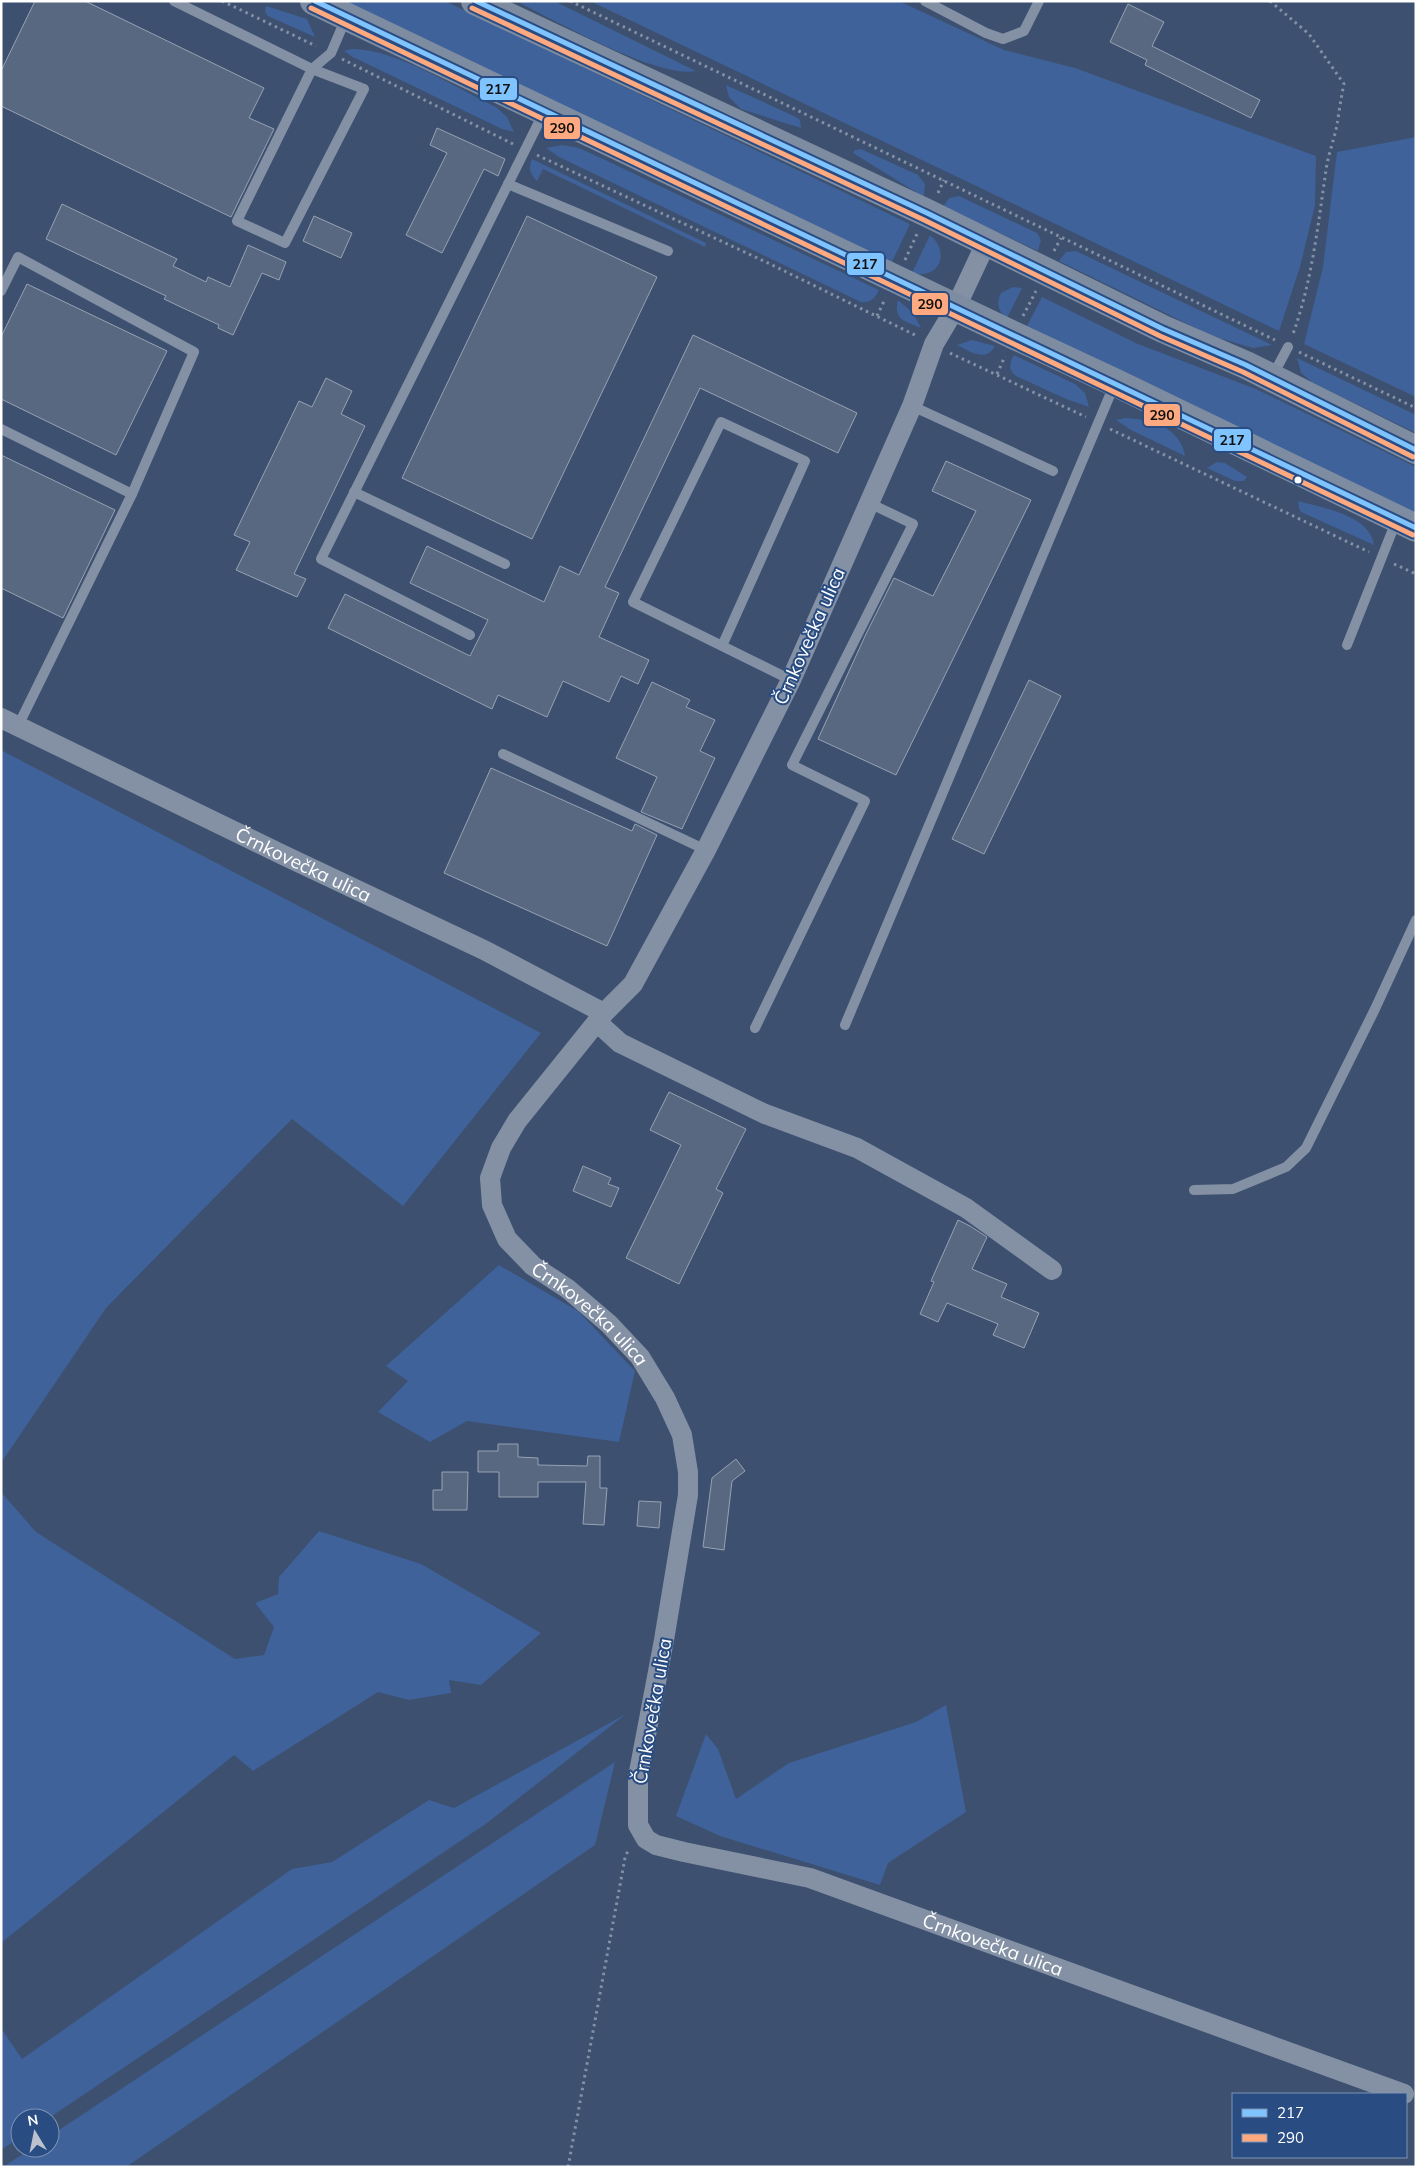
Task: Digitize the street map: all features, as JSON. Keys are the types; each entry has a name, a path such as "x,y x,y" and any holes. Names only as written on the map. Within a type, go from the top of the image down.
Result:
{"main road":[{"path":"314,1 1116,382 1406,523"},
{"path":"474,1 928,213 1171,333 1272,378 1416,450"}],"street":[{"name":"Črnkovečka ulica","path":"986,243 956,307 934,344 912,406 791,680 706,850 633,984 600,1018 517,1121 500,1148 490,1178 492,1205 507,1239 533,1266 568,1289 609,1324 640,1357 665,1398 682,1435 688,1472 688,1495 666,1631 638,1777 638,1825 646,1839 656,1844 810,1878 1400,2093"},
{"name":"Črnkovečka ulica","path":"9,722 283,855 478,946 600,1018"},
{"path":"600,1018 620,1042 765,1114 857,1148 966,1208 1052,1270"}],"lane":[{"path":"174,1 312,69 364,89 285,243 237,221 312,69 331,53 346,17"},
{"path":"925,1 986,33 1003,39 1024,30 1039,1"},
{"path":"470,635 321,559 544,111"},
{"path":"508,184 668,251"},
{"path":"1,291 18,257 194,352 132,494 9,722"},
{"path":"1272,378 1288,347"},
{"path":"845,1025 1116,382"},
{"path":"912,406 1053,471"},
{"path":"722,646 806,461 721,422 633,602 722,646 791,680"},
{"path":"1,429 132,494"},
{"path":"354,492 505,564"},
{"path":"756,1028 866,801 792,765 913,524 869,503"},
{"path":"1347,645 1406,523"},
{"path":"503,754 706,850"},
{"path":"1194,1190 1233,1189 1286,1167 1306,1148 1375,1009 1416,920"}],"path":[{"path":"222,1 310,43"},
{"path":"570,1 1277,341"},
{"path":"1270,1 1309,34 1344,84 1337,126 1326,169 1322,209 1302,310 1288,347"},
{"path":"345,60 511,143"},
{"path":"552,162 766,262 922,338"},
{"path":"901,267 920,228"},
{"path":"1051,258 1061,238"},
{"path":"1020,324 1036,292"},
{"path":"876,316 887,295"},
{"path":"997,374 1008,348"},
{"path":"946,350 1089,418"},
{"path":"1299,352 1416,408"},
{"path":"1106,427 1374,554"},
{"path":"1391,562 1416,574"},
{"path":"568,2167 625,1858 638,1825"}],"shaded area":[{"path":"344,1 445,1 910,224 891,264"},
{"path":"516,1 554,1 696,71 679,71 632,57 580,34"},
{"path":"590,1 899,1 1004,50 1075,68 1316,156 1315,205 1300,267 1279,331"},
{"path":"266,6 307,19 315,37 268,16 265,12"},
{"path":"351,49 368,50 387,55 425,70 496,107 507,117 514,132 502,129 344,51"},
{"path":"726,85 796,117 800,120 801,128 741,109 729,97"},
{"path":"1416,137 1416,397 1304,344 1323,267 1337,152"},
{"path":"562,145 579,148 601,158 879,290 872,299 867,302 861,302 559,157 546,148"},
{"path":"861,149 918,175 925,184 924,197 853,153 855,150"},
{"path":"532,159 706,243 705,247 543,169 537,181 530,171"},
{"path":"959,196 1037,233 1041,240 1038,251 943,207 949,198"},
{"path":"930,235 940,250 941,257 939,263 929,273 912,273"},
{"path":"1076,251 1272,345 1253,348 1212,336 1059,261 1066,252"},
{"path":"1013,287 1022,288 1007,318 1000,310 999,300 1001,293"},
{"path":"1042,297 1138,344 1256,389 1416,467 1416,515 1026,328"},
{"path":"898,300 913,313 921,328 905,321 899,316 897,312"},
{"path":"972,340 995,346 987,354 982,355 957,345"},
{"path":"1014,355 1075,384 1085,393 1089,407 1066,399 1016,376 1010,366"},
{"path":"1297,358 1416,415 1416,433 1313,383 1301,373"},
{"path":"1125,418 1145,420 1171,431 1182,446 1185,456 1131,430 1116,420"},
{"path":"1217,462 1225,463 1247,477 1244,481 1235,481 1207,468"},
{"path":"1298,501 1344,514 1355,520 1364,526 1371,535 1374,545 1301,512"},
{"path":"1,750 541,1033 403,1206 292,1119 106,1308 1,1463"},
{"path":"499,1265 578,1311 635,1371 619,1442 467,1421 430,1442 378,1412 408,1381 386,1366"},
{"path":"1,1492 36,1532 235,1659 264,1655 274,1627 255,1603 278,1594 279,1577 319,1531 421,1564 541,1633 481,1685 449,1680 451,1693 409,1700 378,1692 253,1771 234,1755 1,1943"},
{"path":"946,1705 966,1812 888,1863 880,1885 720,1836 676,1816 706,1734 718,1749 736,1799 789,1763 916,1722"},
{"path":"626,1714 487,1823 60,2111 60,2108 10,2108 10,2144 1,2150 1,2028 22,2059 292,1869 332,1862 429,1800 454,1808"},
{"path":"615,1762 595,1845 126,2167 3,2167 17,2158 60,2158 60,2129"}],"building":[{"path":"35,1 85,1 264,88 249,118 274,129 231,217 1,106 1,71"},
{"path":"1128,4 1164,22 1152,46 1260,100 1251,118 1145,65 1147,60 1110,42"},
{"path":"437,128 505,159 498,176 484,169 442,253 406,235 447,153 430,145"},
{"path":"62,204 177,259 173,266 206,282 208,277 230,287 248,245 286,262 279,280 262,273 233,335 218,328 219,325 164,299 166,296 46,239"},
{"path":"314,216 352,233 341,258 303,241"},
{"path":"527,216 657,277 532,539 402,478"},
{"path":"27,284 167,351 116,455 1,399 1,337"},
{"path":"693,335 857,413 838,453 700,388 605,587 619,593 599,637 649,660 638,684 621,676 609,702 563,681 547,717 498,695 492,709 328,628 345,594 470,656 488,620 410,583 427,546 544,602 560,566 579,575"},
{"path":"326,378 352,391 341,414 365,426 294,574 306,579 297,597 236,570 250,542 234,535 299,401 312,407"},
{"path":"1,455 115,510 63,618 1,588"},
{"path":"946,461 1031,500 896,775 818,739 894,578 933,596 976,511 932,491"},
{"path":"1029,680 1061,696 984,854 952,839"},
{"path":"652,682 690,700 686,707 715,720 700,751 715,758 682,829 641,812 657,777 616,758"},
{"path":"491,768 632,831 635,824 657,835 607,946 444,873"},
{"path":"669,1092 746,1129 716,1189 723,1193 679,1284 626,1258 681,1145 650,1130"},
{"path":"583,1166 611,1178 608,1184 619,1188 611,1207 573,1191"},
{"path":"958,1220 987,1237 972,1269 1007,1284 1001,1297 1039,1313 1024,1348 993,1335 998,1324 947,1303 938,1322 920,1314 934,1282 931,1281"},
{"path":"498,1444 518,1444 518,1457 538,1458 538,1465 587,1466 588,1456 600,1456 600,1488 607,1488 604,1525 583,1524 586,1482 538,1482 538,1497 499,1497 499,1472 478,1472 478,1451 498,1451"},
{"path":"736,1459 745,1471 732,1481 724,1550 703,1547 712,1478"},
{"path":"442,1472 468,1472 467,1510 433,1510 433,1490 442,1490"},
{"path":"639,1501 661,1502 659,1528 637,1526"}],"transit line":[{"name":"217","path":"315,1 1416,528"},
{"name":"217","path":"476,1 927,213 1163,329 1246,365 1416,450"},
{"name":"290","path":"311,8 1413,535"},
{"name":"290","path":"472,8 924,220 1160,336 1243,372 1413,457"}]}
